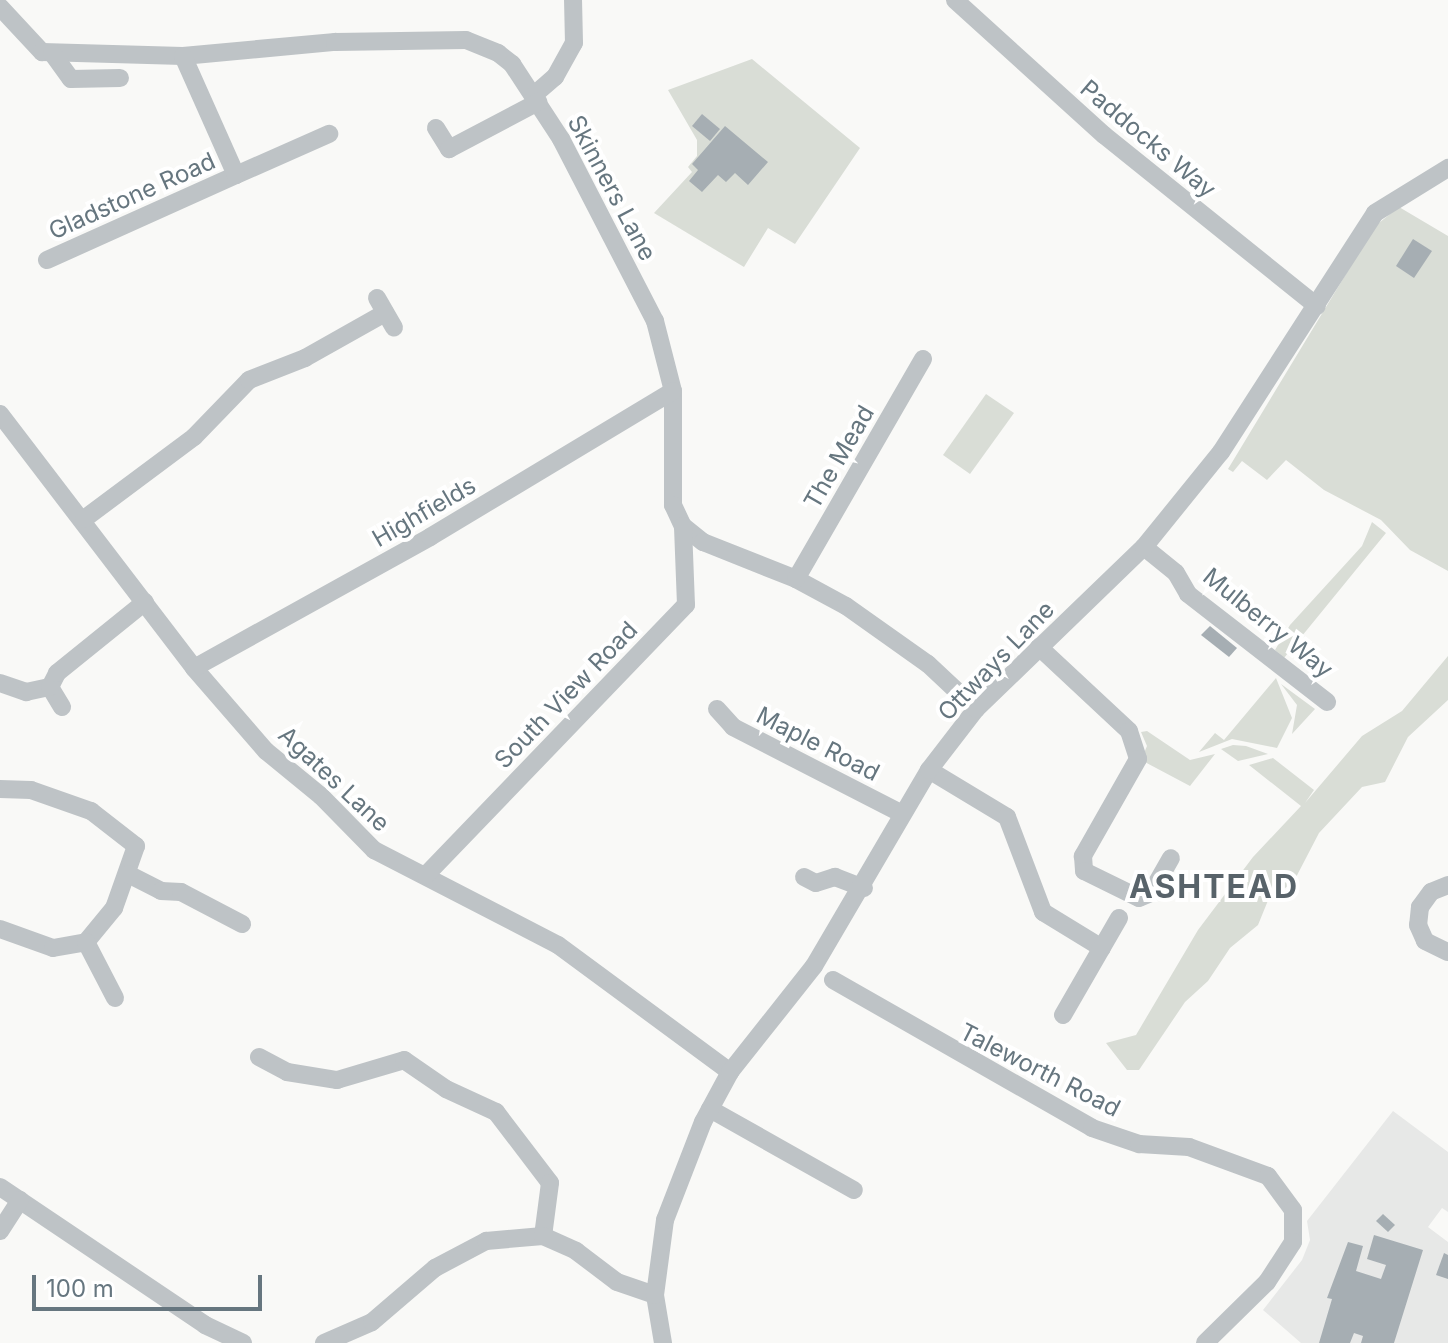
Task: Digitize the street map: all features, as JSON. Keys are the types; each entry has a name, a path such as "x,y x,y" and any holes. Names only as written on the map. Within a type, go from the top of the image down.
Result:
{"street":[{"path":"436,128 449,149 536,99 555,77 574,43 573,0"},
{"name":"Paddocks Way","path":"955,0 1116,145 1317,306"},
{"path":"0,7 42,52 52,53 71,79 120,78"},
{"name":"Skinners Lane","path":"52,53 183,56 335,42 466,40 512,64 536,99 655,321 673,391 673,505 683,526"},
{"name":"Gladstone Road","path":"183,56 236,175"},
{"name":"Gladstone Road","path":"47,260 329,134"},
{"name":"Ottways Lane","path":"663,1343 655,1295 665,1220 710,1109 730,1072 799,989 864,888 902,814 929,770 976,709 1144,547 1221,452 1375,213 1448,168"},
{"path":"84,519 194,437 249,380 305,358 385,313"},
{"name":"The Mead","path":"796,579 923,359"},
{"name":"Highfields","path":"194,668 430,537 673,391"},
{"name":"Agates Lane","path":"0,414 84,519 194,668 266,751 321,796 374,850 558,945 730,1072"},
{"path":"683,526 703,542 796,579 846,606 928,664 976,709"},
{"name":"South View Road","path":"426,875 686,605 683,526"},
{"name":"Mulberry Way","path":"1144,547 1176,573 1188,594 1327,702"},
{"path":"0,683 26,692 50,687 68,660 145,602"},
{"path":"1039,647 1129,731 1138,759 1090,845 1082,862 1084,871 1128,896 1151,893 1171,858"},
{"path":"50,687 62,707"},
{"name":"Maple Road","path":"717,709 733,727 902,814"},
{"path":"929,770 1007,817 1043,912 1102,948"},
{"path":"0,789 31,790 91,811 136,846 114,908 86,942 53,948 0,929"},
{"path":"128,874 161,891 181,892 242,924"},
{"path":"804,877 816,883 835,877 864,888"},
{"path":"1448,885 1431,892 1420,907 1418,925 1425,941 1448,952"},
{"path":"1063,1015 1119,918"},
{"path":"86,942 115,998"},
{"name":"Taleworth Road","path":"833,980 1092,1128 1139,1144 1189,1147 1268,1176 1293,1210 1293,1242 1267,1282 1205,1343"},
{"path":"259,1057 287,1072 337,1080 404,1060 446,1089 496,1112 550,1183 543,1236"},
{"path":"710,1109 854,1190"},
{"path":"0,1187 205,1325 243,1343"},
{"path":"0,1231 20,1200"},
{"path":"324,1343 372,1322 435,1268 486,1241 543,1236 576,1251 617,1282 655,1295"}],"shaded area":[{"path":"752,59 860,148 795,244 768,228 744,267 654,213 692,172 688,167 697,156 697,140 668,90"},
{"path":"1399,207 1448,236 1448,571 1410,550 1381,520 1324,490 1286,460 1267,480 1242,461 1233,472 1228,469 1375,226"},
{"path":"986,394 1014,413 970,474 943,455"},
{"path":"1372,522 1386,533 1284,658 1275,650 1290,625 1362,546"},
{"path":"1448,656 1448,700 1408,737 1385,782 1362,787 1319,833 1293,883 1269,898 1258,925 1230,948 1208,981 1185,1002 1139,1070 1127,1070 1106,1043 1136,1035 1198,930 1253,857 1301,806 1249,765 1273,758 1314,790 1305,803 1362,736 1402,711"},
{"path":"1276,678 1292,718 1277,748 1232,739 1199,752 1215,733 1224,740"},
{"path":"1281,684 1315,709 1292,734 1297,705"},
{"path":"1147,731 1190,760 1215,754 1190,786 1141,760 1147,746 1141,732"},
{"path":"1233,745 1268,754 1238,761 1221,749"},
{"path":"1393,1111 1448,1152 1448,1212 1442,1208 1428,1227 1448,1242 1448,1343 1301,1343 1263,1310 1302,1260 1310,1240 1307,1221"}],"building":[{"path":"702,114 720,129 710,141 692,126"},
{"path":"725,126 768,162 748,185 735,173 726,182 718,175 702,192 689,181 698,170 692,164"},
{"path":"1413,239 1432,251 1414,278 1396,266"},
{"path":"1210,626 1237,648 1229,657 1201,635"},
{"path":"1383,1214 1395,1225 1388,1232 1376,1221"},
{"path":"1374,1235 1423,1250 1394,1343 1361,1343 1363,1336 1354,1333 1350,1343 1319,1343 1332,1299 1327,1298 1348,1242 1363,1246 1356,1271 1381,1279 1386,1265 1367,1259"},
{"path":"1444,1253 1448,1255 1448,1279 1436,1275"}],"district":[{"name":"ASHTEAD","path":"1214,887"}]}
